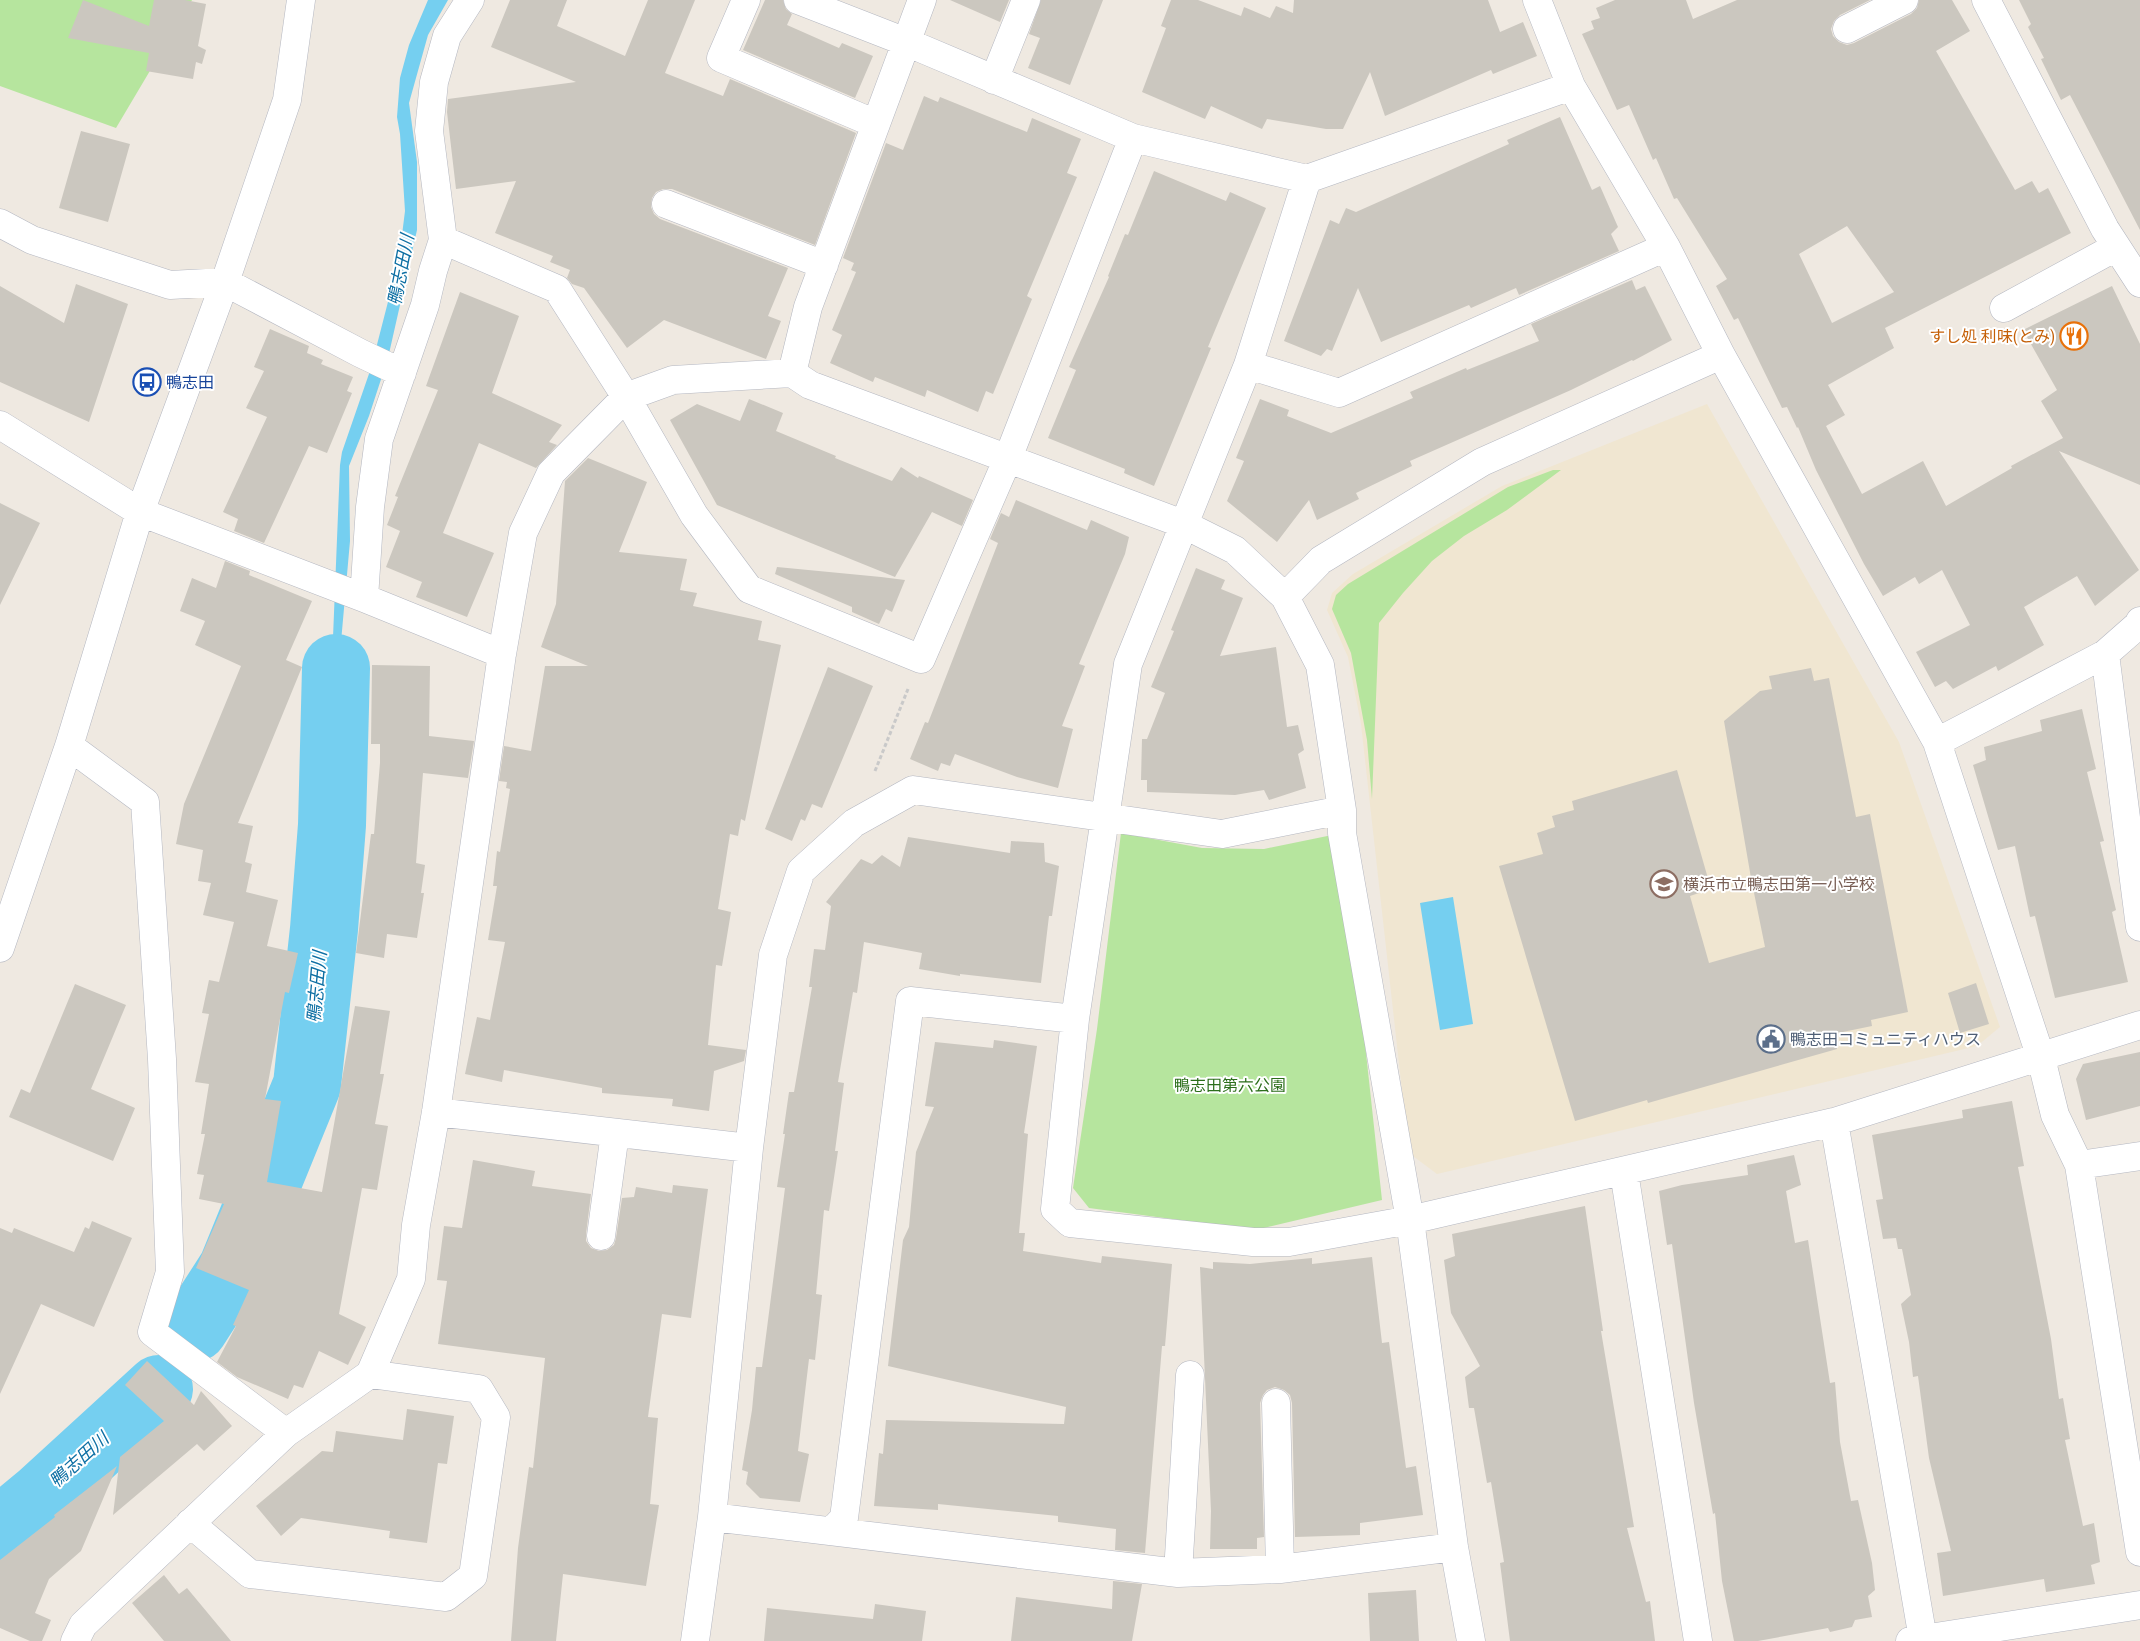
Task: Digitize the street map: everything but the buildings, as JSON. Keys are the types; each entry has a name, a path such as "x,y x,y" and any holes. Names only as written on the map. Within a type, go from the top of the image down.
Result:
{"street":[{"path":"0,948 69,746 140,512 225,282 287,100 301,0"},
{"path":"364,598 370,507 379,439 398,371 425,305 443,240 429,131 430,106 434,82 447,36 470,0"},
{"path":"746,0 721,58 876,124"},
{"path":"798,0 906,42 1133,138 1307,179 1571,86"},
{"path":"792,373 808,306 922,0"},
{"path":"994,80 1026,0"},
{"path":"1537,0 1571,86 1666,247 1721,355 1937,742 2041,1058 2055,1115 2079,1164 2140,1552"},
{"path":"1847,29 1904,0"},
{"path":"1986,0 2100,220 2140,283"},
{"path":"443,240 557,289 626,398 694,515 750,589 921,658 1008,458 1133,138"},
{"path":"1307,179 1248,365 1128,664 1075,1019 1055,1209 1070,1224 1253,1242 1289,1242 1410,1220 1834,1122 2041,1058 2140,1025"},
{"path":"666,204 824,265"},
{"path":"0,223 32,240 170,285 225,282 398,371"},
{"path":"1248,365 1339,393 1666,247"},
{"path":"2004,308 2116,247"},
{"path":"1285,597 1321,560 1482,462 1721,355"},
{"path":"75,1641 83,1625 286,1432 370,1374 410,1279 416,1225 436,1112 502,654 523,534 551,473 626,398 673,380 792,373 810,385 1183,524 1235,550 1285,597 1320,665 1342,810 1342,833 1410,1220 1454,1547 1471,1641"},
{"path":"0,426 140,512 364,598 502,654"},
{"path":"1937,742 2105,654 2138,625 2140,621"},
{"path":"2105,654 2140,927"},
{"path":"69,746 146,802 162,1059 170,1272 152,1332 286,1432"},
{"path":"695,1641 712,1517 749,1148 773,955 801,871 854,823 913,790 1222,834 1342,810"},
{"path":"832,1531 844,1518 910,1001 1075,1019"},
{"path":"436,1112 749,1148"},
{"path":"1834,1122 1916,1640 2140,1605"},
{"path":"601,1236 615,1133"},
{"path":"2079,1164 2140,1156"},
{"path":"1624,1172 1698,1641"},
{"path":"190,1523 250,1574 446,1597 473,1576 496,1417 479,1389 370,1374"},
{"path":"1178,1573 1190,1375"},
{"path":"1276,1403 1280,1570"},
{"path":"712,1517 1178,1573 1280,1570 1454,1547"}],"path":[{"path":"854,823 921,658"}],"shaded area":[{"name":"横浜市立鴨志田第一小学校","path":"1707,404 1899,742 2000,1027 1977,1046 1437,1174 1409,1153 1361,724 1348,657 1327,610 1332,593 1353,574 1502,486"}],"green space":[{"path":"0,0 192,0 116,128 0,86"},
{"path":"1553,470 1561,470 1507,510 1464,536 1432,561 1379,623 1372,799 1367,740 1351,653 1332,609 1336,595 1348,584 1508,487"},
{"name":"鴨志田第六公園","path":"1121,833 1202,848 1264,849 1342,833 1382,1200 1255,1230 1089,1208 1073,1188 1097,1029"}],"water":[{"path":"428,0 448,0 428,35 409,103 417,162 417,230 388,358 369,416 349,466 350,541 337,687 338,761 328,761 340,465 342,452 371,368 399,259 405,211 400,134 397,117 400,78 409,45"},
{"path":"1453,897 1473,1024 1440,1030 1420,903"}],"waterway":[{"name":"鴨志田川","path":"194,1328 232,1269 307,1085 324,929 332,825 336,668"},
{"name":"鴨志田川","path":"0,1531 42,1496 159,1389"}],"place":[{"name":"すし処 利味(とみ)","path":"2074,336"},
{"name":"鴨志田","path":"147,382"},
{"name":"横浜市立鴨志田第一小学校","path":"1664,884"},
{"name":"鴨志田コミュニティハウス","path":"1771,1039"}]}
